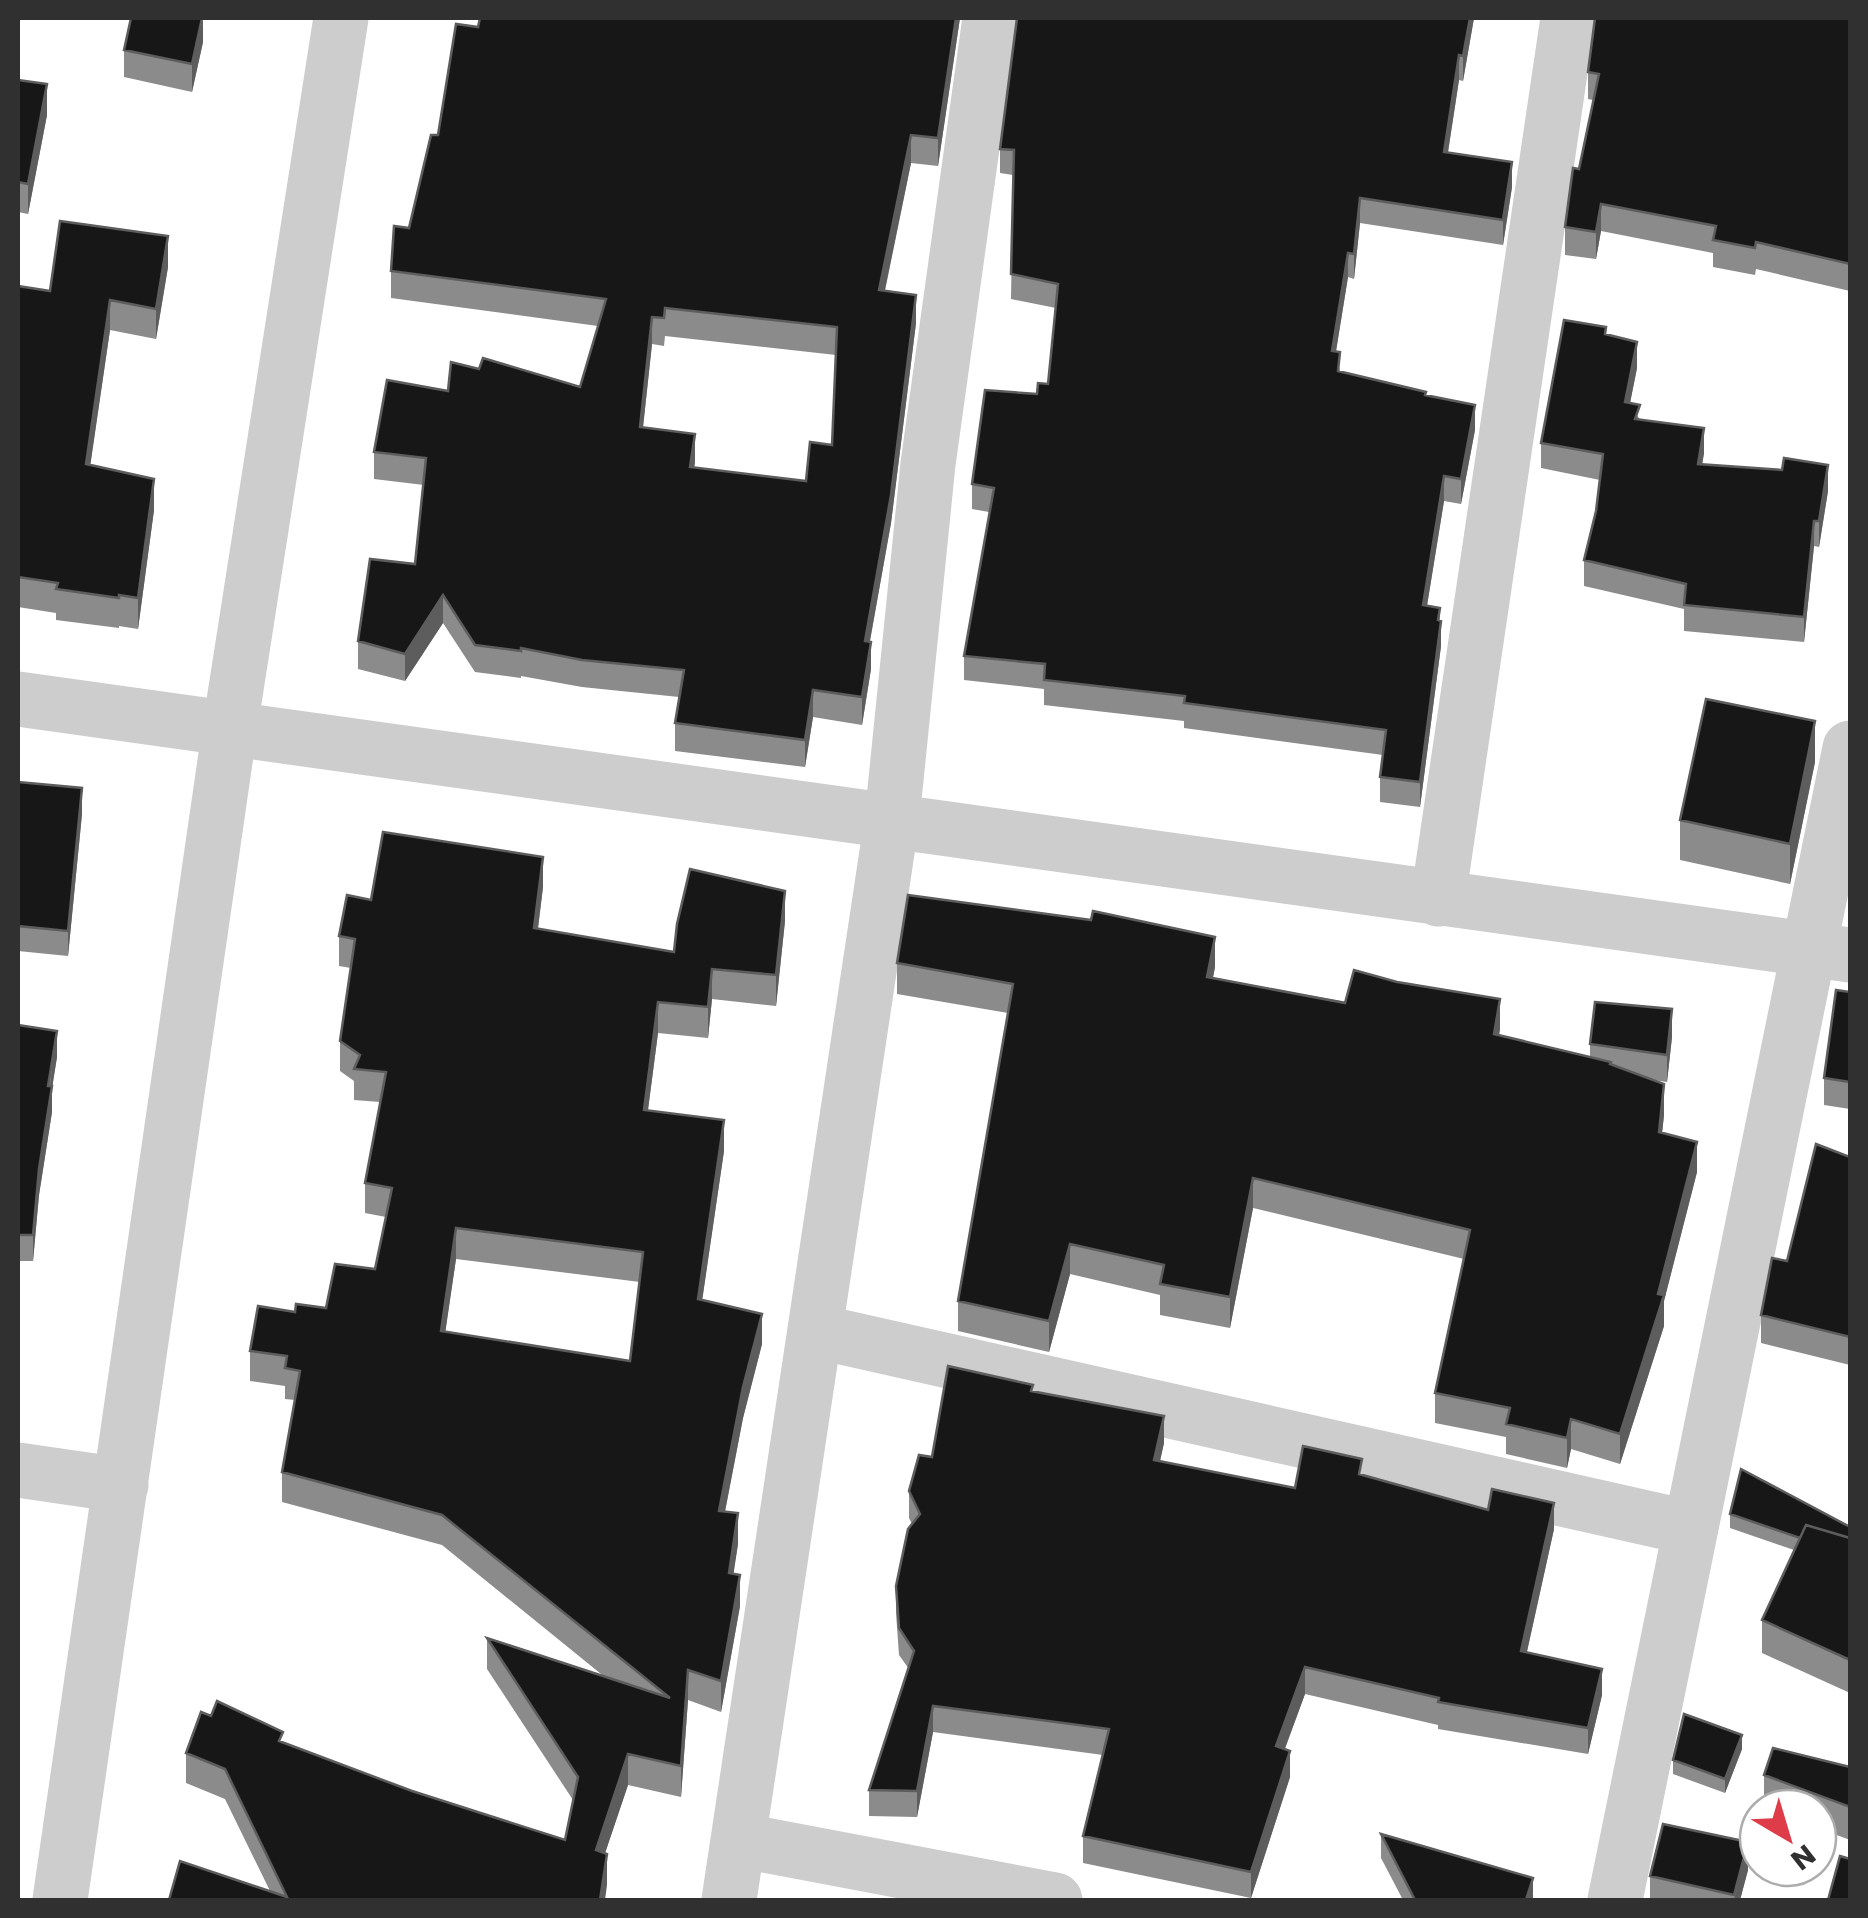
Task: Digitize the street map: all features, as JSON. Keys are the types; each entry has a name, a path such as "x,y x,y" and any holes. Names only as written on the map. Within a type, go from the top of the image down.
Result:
{"street":[{"path":"60,1900 230,728 341,18"},
{"path":"728,1900 892,819 928,464 990,18"},
{"path":"1438,898 1568,18"},
{"path":"18,699 1830,952"},
{"path":"1615,1900 1691,1528 1830,952 1850,748"},
{"path":"814,1331 1691,1528"},
{"path":"18,1470 121,1484"},
{"path":"738,1840 1054,1900"}],"building":[{"path":"131,18 202,18 192,64 124,50"},
{"path":"480,18 956,18 938,138 911,135 879,290 916,295 891,495 865,641 871,642 862,697 813,690 805,740 675,723 684,670 475,645 443,595 405,654 358,641 370,559 415,564 426,458 374,452 387,380 448,391 451,362 479,369 483,358 580,387 606,299 391,271 394,226 409,228 431,135 438,135 456,24 478,27","holes":["665,308 837,327 832,445 810,442 806,481 690,467 695,434 640,427 652,317 664,318"]},
{"path":"1017,18 1470,18 1463,56 1459,55 1444,152 1512,162 1503,220 1360,198 1354,254 1348,253 1332,351 1340,352 1338,371 1475,405 1461,479 1444,476 1423,605 1440,608 1441,621 1420,782 1380,777 1386,730 1184,703 1185,696 1044,680 1045,664 964,656 994,488 972,484 985,390 1037,394 1038,383 1048,384 1058,284 1011,274 1014,150 1000,149"},
{"path":"1595,18 1850,18 1850,264 1756,242 1755,248 1713,240 1716,226 1601,204 1596,232 1565,227 1573,168 1579,169 1599,74 1588,72"},
{"path":"18,80 47,84 28,184 18,182"},
{"path":"60,221 168,236 156,309 110,300 86,464 154,479 138,598 56,589 58,583 18,577 18,286 50,291"},
{"path":"1564,320 1606,327 1605,334 1637,342 1625,402 1640,405 1635,419 1704,428 1698,464 1782,470 1784,458 1828,465 1819,521 1814,521 1804,617 1684,605 1686,584 1584,560 1596,511 1603,454 1541,443"},
{"path":"1706,699 1815,721 1790,844 1680,820"},
{"path":"18,782 82,788 68,931 18,926"},
{"path":"383,832 543,857 534,928 674,952 690,869 785,891 776,975 712,969 708,1007 658,1002 644,1110 724,1120 698,1299 762,1314 719,1511 738,1513 729,1573 740,1575 721,1681 688,1670 681,1766 628,1754 596,1850 607,1854 600,1900 169,1900 180,1861 287,1897 225,1769 186,1753 201,1712 211,1716 217,1701 283,1732 279,1741 412,1791 565,1840 578,1777 487,1638 670,1698 442,1515 282,1472 300,1371 285,1368 287,1356 250,1351 258,1306 295,1312 296,1304 326,1308 335,1264 375,1269 392,1188 365,1183 386,1072 354,1069 360,1055 340,1041 355,939 339,936 347,895 371,900","holes":["456,1228 643,1252 630,1361 441,1331"]},
{"path":"908,895 1091,920 1093,911 1215,937 1207,977 1345,1003 1354,970 1397,982 1500,999 1494,1034 1611,1062 1664,1084 1659,1132 1697,1142 1658,1294 1664,1295 1620,1434 1571,1419 1567,1438 1506,1424 1510,1408 1435,1393 1470,1230 1253,1178 1230,1297 1160,1284 1164,1265 1070,1244 1049,1321 958,1301 1013,984 897,963"},
{"path":"1836,990 1850,992 1850,1082 1824,1078"},
{"path":"1595,1002 1672,1009 1667,1055 1590,1044"},
{"path":"18,1025 57,1031 33,1235 18,1235"},
{"path":"1816,1144 1850,1157 1850,1337 1761,1315 1772,1258 1787,1261"},
{"path":"948,1366 1033,1385 1031,1391 1164,1416 1154,1460 1295,1488 1303,1446 1362,1459 1359,1474 1488,1510 1492,1489 1554,1503 1521,1651 1602,1669 1588,1728 1438,1702 1439,1698 1305,1667 1276,1746 1290,1751 1251,1872 1083,1836 1109,1729 933,1706 917,1791 869,1790 914,1651 899,1628 896,1586 908,1529 920,1514 909,1491 919,1455 932,1457"},
{"path":"1741,1469 1850,1527 1850,1538 1806,1525 1800,1538 1730,1514"},
{"path":"1806,1525 1850,1538 1850,1660 1762,1620"},
{"path":"1684,1714 1742,1735 1725,1779 1673,1760"},
{"path":"1773,1748 1850,1767 1850,1807 1838,1803 1838,1788 1799,1788 1764,1775"},
{"path":"1663,1824 1738,1840 1734,1895 1650,1876"},
{"path":"1381,1834 1533,1878 1526,1900 1415,1900"},
{"path":"1840,1856 1850,1859 1850,1900 1828,1900 1831,1888 1838,1888"}]}
